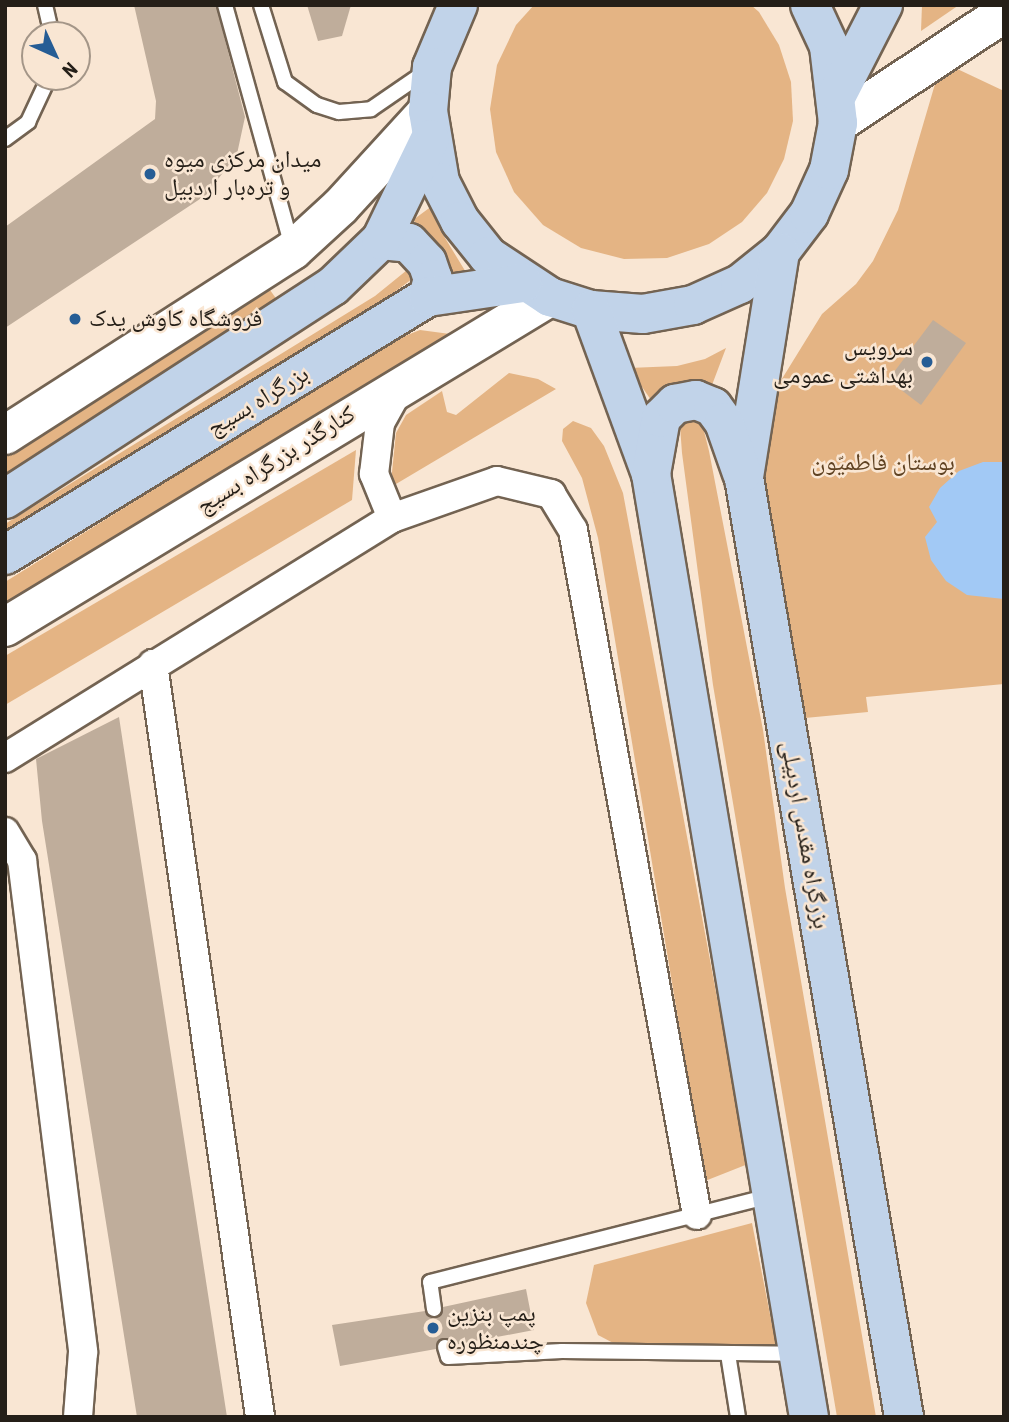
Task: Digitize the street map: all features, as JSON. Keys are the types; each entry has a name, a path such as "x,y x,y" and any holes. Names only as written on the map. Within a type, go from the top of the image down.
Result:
{"highway":[{"path":"457,5 432,67 428,125 440,181 460,221 488,256 536,290 591,310 642,314 693,305 740,284 780,252 809,214 829,170 838,108 883,5"},
{"path":"810,5 829,46 838,108"},
{"path":"5,499 333,286 381,240 428,125"},
{"path":"381,240 409,243 427,262 433,279 428,297"},
{"name":"بزرگراه مقدس اردبیلی","path":"780,252 744,478 904,1417"},
{"name":"بزرگراه بسیج","path":"5,555 428,297 536,290"},
{"path":"591,310 651,474 809,1417"},
{"path":"651,474 661,418 676,404 696,400 713,407 724,422 744,478"}],"main road":[{"path":"838,108 995,31"},
{"path":"5,435 293,250 428,125"},
{"name":"کنارگذر بزرگراه بسیج","path":"5,627 401,383 536,290"}],"street":[{"path":"392,518 374,474 380,423 401,383"},
{"path":"5,758 392,518 497,481 551,494 573,530 697,1215"},
{"path":"153,664 260,1417"},
{"path":"5,832 22,860 83,1352 78,1417"}],"lane":[{"path":"225,5 293,250"},
{"path":"261,5 285,82 317,105 339,112 371,108 432,67"},
{"path":"5,139 28,122 42,91"},
{"path":"434,1309 430,1282 770,1196"},
{"path":"445,1347 448,1357 562,1351 798,1354"},
{"path":"728,1354 738,1417"}],"green space":[{"path":"534,5 751,5 759,12 779,45 791,82 793,121 784,159 767,193 742,222 709,244 667,258 624,259 581,248 543,225 514,192 496,152 490,109 497,65 516,25"},
{"path":"922,5 959,5 921,31"},
{"name":"بوستان فاطمیّون","path":"951,66 1004,91 1004,684 866,697 868,712 805,718 762,466 766,416 780,382 822,314 856,284 873,261 898,210 935,84"},
{"path":"436,203 439,228 467,274 448,280 438,247 413,220"},
{"path":"412,266 416,276 380,303 5,536 5,524 375,296"},
{"path":"270,290 280,304 5,474 5,457"},
{"path":"420,330 450,334 5,615 5,582 392,341"},
{"path":"726,348 712,385 651,400 629,368 677,366 705,359"},
{"path":"509,373 538,379 556,389 396,484 391,482 396,433 406,415 442,391 447,412 456,415"},
{"path":"692,417 702,423 709,451 763,730 785,888 876,1417 837,1417 713,685 682,453 680,426"},
{"path":"573,421 591,428 604,446 623,493 748,1164 705,1181 598,538 582,478 562,441 563,429"},
{"path":"356,450 352,500 5,705 5,656"},
{"path":"752,1223 776,1345 617,1345 598,1335 586,1303 594,1265"}],"water":[{"path":"983,462 1004,462 1004,599 967,595 946,581 931,560 925,537 937,522 929,507 940,488 959,471"}],"building":[{"name":"میدان مرکزی میوه و تره‌بار اردبیل","path":"134,5 216,5 245,117 237,154 206,195 5,328 5,227 155,119 156,101"},
{"path":"307,5 351,5 342,36 318,41"},
{"name":"سرویس بهداشتی عمومی","path":"933,320 966,343 921,405 888,380"},
{"path":"119,717 227,1417 137,1417 42,821 36,759"},
{"name":"پمپ بنزین چندمنظوره","path":"526,1289 534,1330 454,1345 443,1338 436,1349 340,1366 332,1325 425,1311 436,1318 443,1307"}],"place":[{"name":"میدان مرکزی میوه و تره‌بار اردبیل","path":"150,174"},
{"name":"فروشگاه کاوش یدک","path":"75,319"},
{"name":"سرویس بهداشتی عمومی","path":"927,362"},
{"name":"پمپ بنزین چندمنظوره","path":"433,1328"}]}
